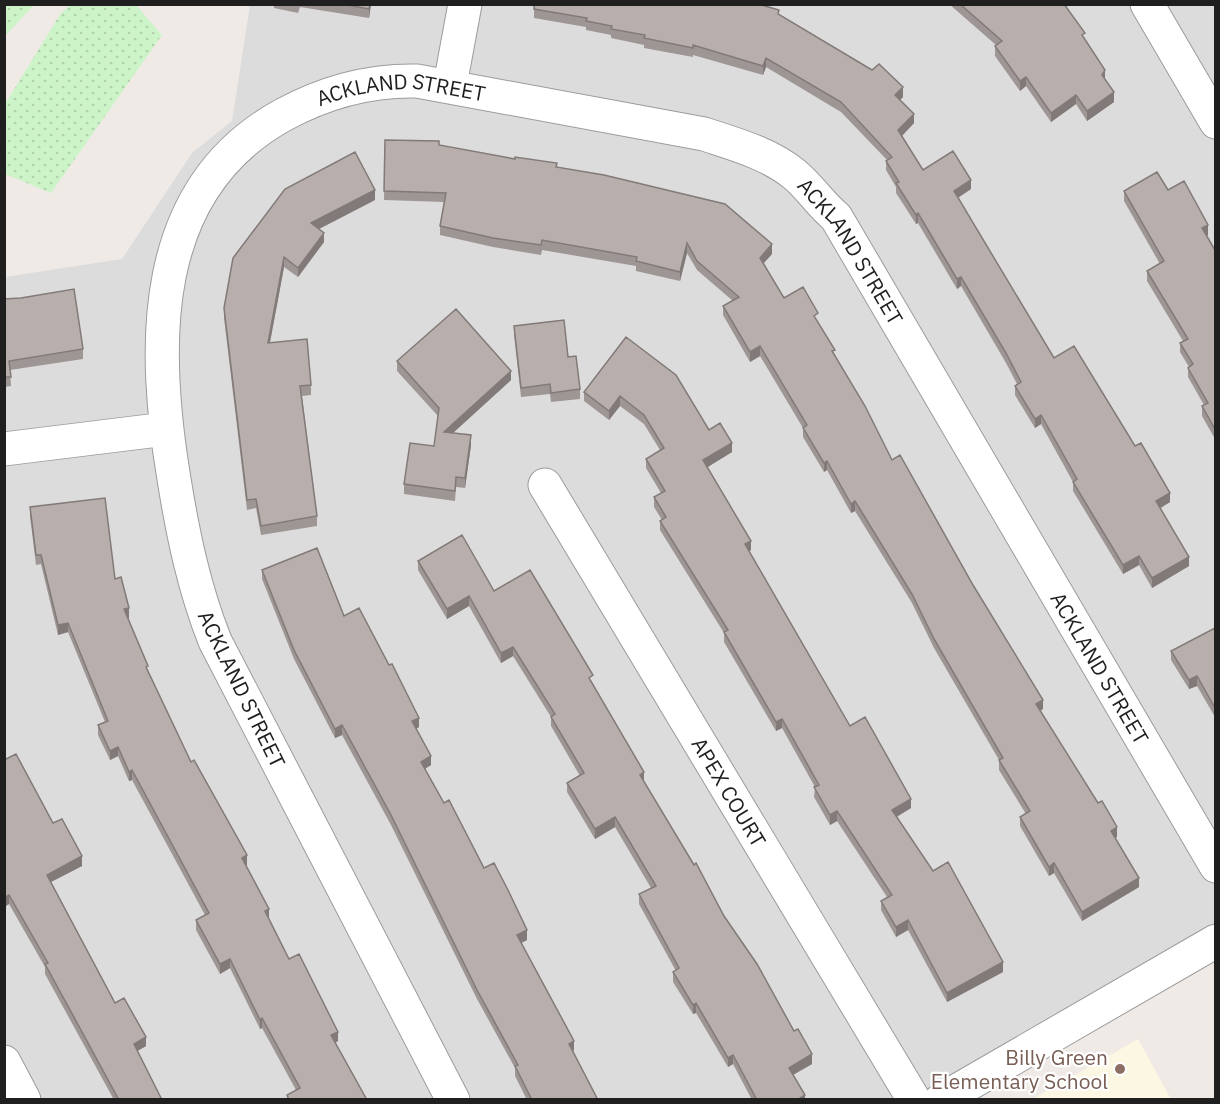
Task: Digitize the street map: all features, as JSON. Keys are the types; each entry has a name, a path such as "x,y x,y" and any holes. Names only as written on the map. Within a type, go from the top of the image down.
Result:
{"street":[{"path":"450,86 465,4"},
{"path":"1147,4 1215,122"},
{"name":"ACKLAND STREET","path":"453,1100 215,641 201,605 186,548 166,429 160,354 166,290 173,252 211,178 236,149 263,126 298,107 339,91 387,81 450,86 704,134 748,148 791,172 803,182 824,207 836,217 1215,866"},
{"path":"4,448 166,429"},
{"name":"APEX COURT","path":"545,485 914,1100"},
{"path":"941,1100 1215,941"},
{"path":"4,1062 24,1100"}],"shaded area":[{"path":"250,5 1215,5 1215,931 931,1099 5,1100 5,277 122,259 192,153 232,121"},
{"name":"Billy Green Elementary School","path":"1138,1039 1171,1099 1033,1099"}],"green space":[{"path":"72,4 136,5 162,35 51,193 5,174 5,104 61,13"},
{"path":"4,5 34,5 5,36"}],"building":[{"path":"342,4 370,4 369,9"},
{"path":"534,4 758,4 779,10 778,14 872,70 879,64 903,87 895,95 914,114 898,130 923,170 953,151 971,180 954,191 1054,358 1074,346 1135,446 1141,443 1170,493 1156,501 1189,557 1152,578 1139,556 1123,565 1073,482 1077,479 1041,415 1035,419 1015,386 1021,382 961,277 957,279 918,213 916,215 896,183 899,182 886,161 892,157 841,102 766,58 763,66 693,45 693,48 644,38 645,35 611,29 612,26 586,21 587,18 534,9"},
{"path":"960,4 1064,4 1085,33 1082,35 1105,70 1102,75 1114,92 1087,111 1076,95 1051,113 1026,77 1020,81 995,46 1002,41"},
{"path":"385,140 439,141 439,145 515,159 515,157 557,163 556,167 604,175 725,204 772,244 760,258 784,298 803,287 818,313 814,316 835,350 832,351 865,406 892,460 900,455 973,585 1043,700 1036,704 1098,803 1102,801 1117,827 1111,831 1139,878 1082,912 1054,863 1049,867 1020,817 1030,811 999,760 1003,758 934,639 912,594 855,501 851,504 827,461 824,463 803,428 807,425 760,346 750,352 723,306 739,297 697,261 687,243 680,272 636,261 637,257 542,240 541,245 493,238 440,226 446,193 384,191"},
{"path":"355,152 375,190 311,223 324,233 298,268 284,257 268,343 307,339 311,385 300,386 317,516 261,526 256,499 247,500 224,308 233,258 285,189"},
{"path":"1157,172 1168,190 1184,181 1208,225 1202,228 1215,250 1215,429 1202,406 1208,403 1188,368 1193,364 1180,343 1188,339 1147,271 1164,261 1124,191"},
{"path":"74,289 83,349 9,361 11,377 4,377 4,299"},
{"path":"456,309 511,371 444,432 471,435 465,478 456,477 455,491 404,484 410,443 434,446 439,408 397,361"},
{"path":"564,320 568,357 576,356 580,389 551,393 550,384 521,388 514,326"},
{"path":"626,337 676,375 709,430 720,423 732,443 703,460 751,541 745,544 850,726 865,717 911,799 892,810 933,871 948,862 1003,962 947,993 908,920 896,927 881,901 892,895 837,811 830,815 814,787 819,785 782,719 776,722 724,632 728,630 660,521 666,517 654,497 665,491 646,459 664,448 644,415 620,396 609,411 584,392"},
{"path":"105,498 115,579 121,577 129,608 124,609 148,666 146,667 191,762 194,760 247,855 242,858 269,909 265,911 289,959 299,954 338,1032 331,1035 367,1100 289,1100 287,1095 300,1088 262,1018 260,1020 230,959 220,964 196,920 209,913 132,770 129,772 118,747 110,751 98,725 108,721 68,623 58,625 41,555 36,555 30,507"},
{"path":"462,535 494,591 530,570 593,675 589,678 644,772 640,775 694,865 696,863 724,916 757,964 794,1031 798,1029 812,1054 789,1068 805,1095 797,1100 757,1100 733,1055 728,1058 696,1003 693,1005 673,972 679,968 639,894 656,886 615,817 595,829 567,783 584,773 551,717 555,714 513,647 501,653 469,596 447,609 418,561"},
{"path":"317,548 344,616 359,608 389,665 392,664 419,718 412,721 431,756 421,762 444,803 449,800 484,868 494,863 508,890 527,930 517,935 574,1041 569,1044 598,1100 532,1100 515,1066 518,1065 477,990 391,815 342,725 335,729 294,650 262,570"},
{"path":"1215,628 1215,708 1197,676 1189,680 1171,651"},
{"path":"16,754 53,823 62,819 82,856 47,875 115,1003 124,998 146,1037 134,1044 162,1100 119,1100 45,964 48,963 9,895 4,898 4,760"}],"place":[{"name":"Billy Green Elementary School","path":"1120,1069"}]}
